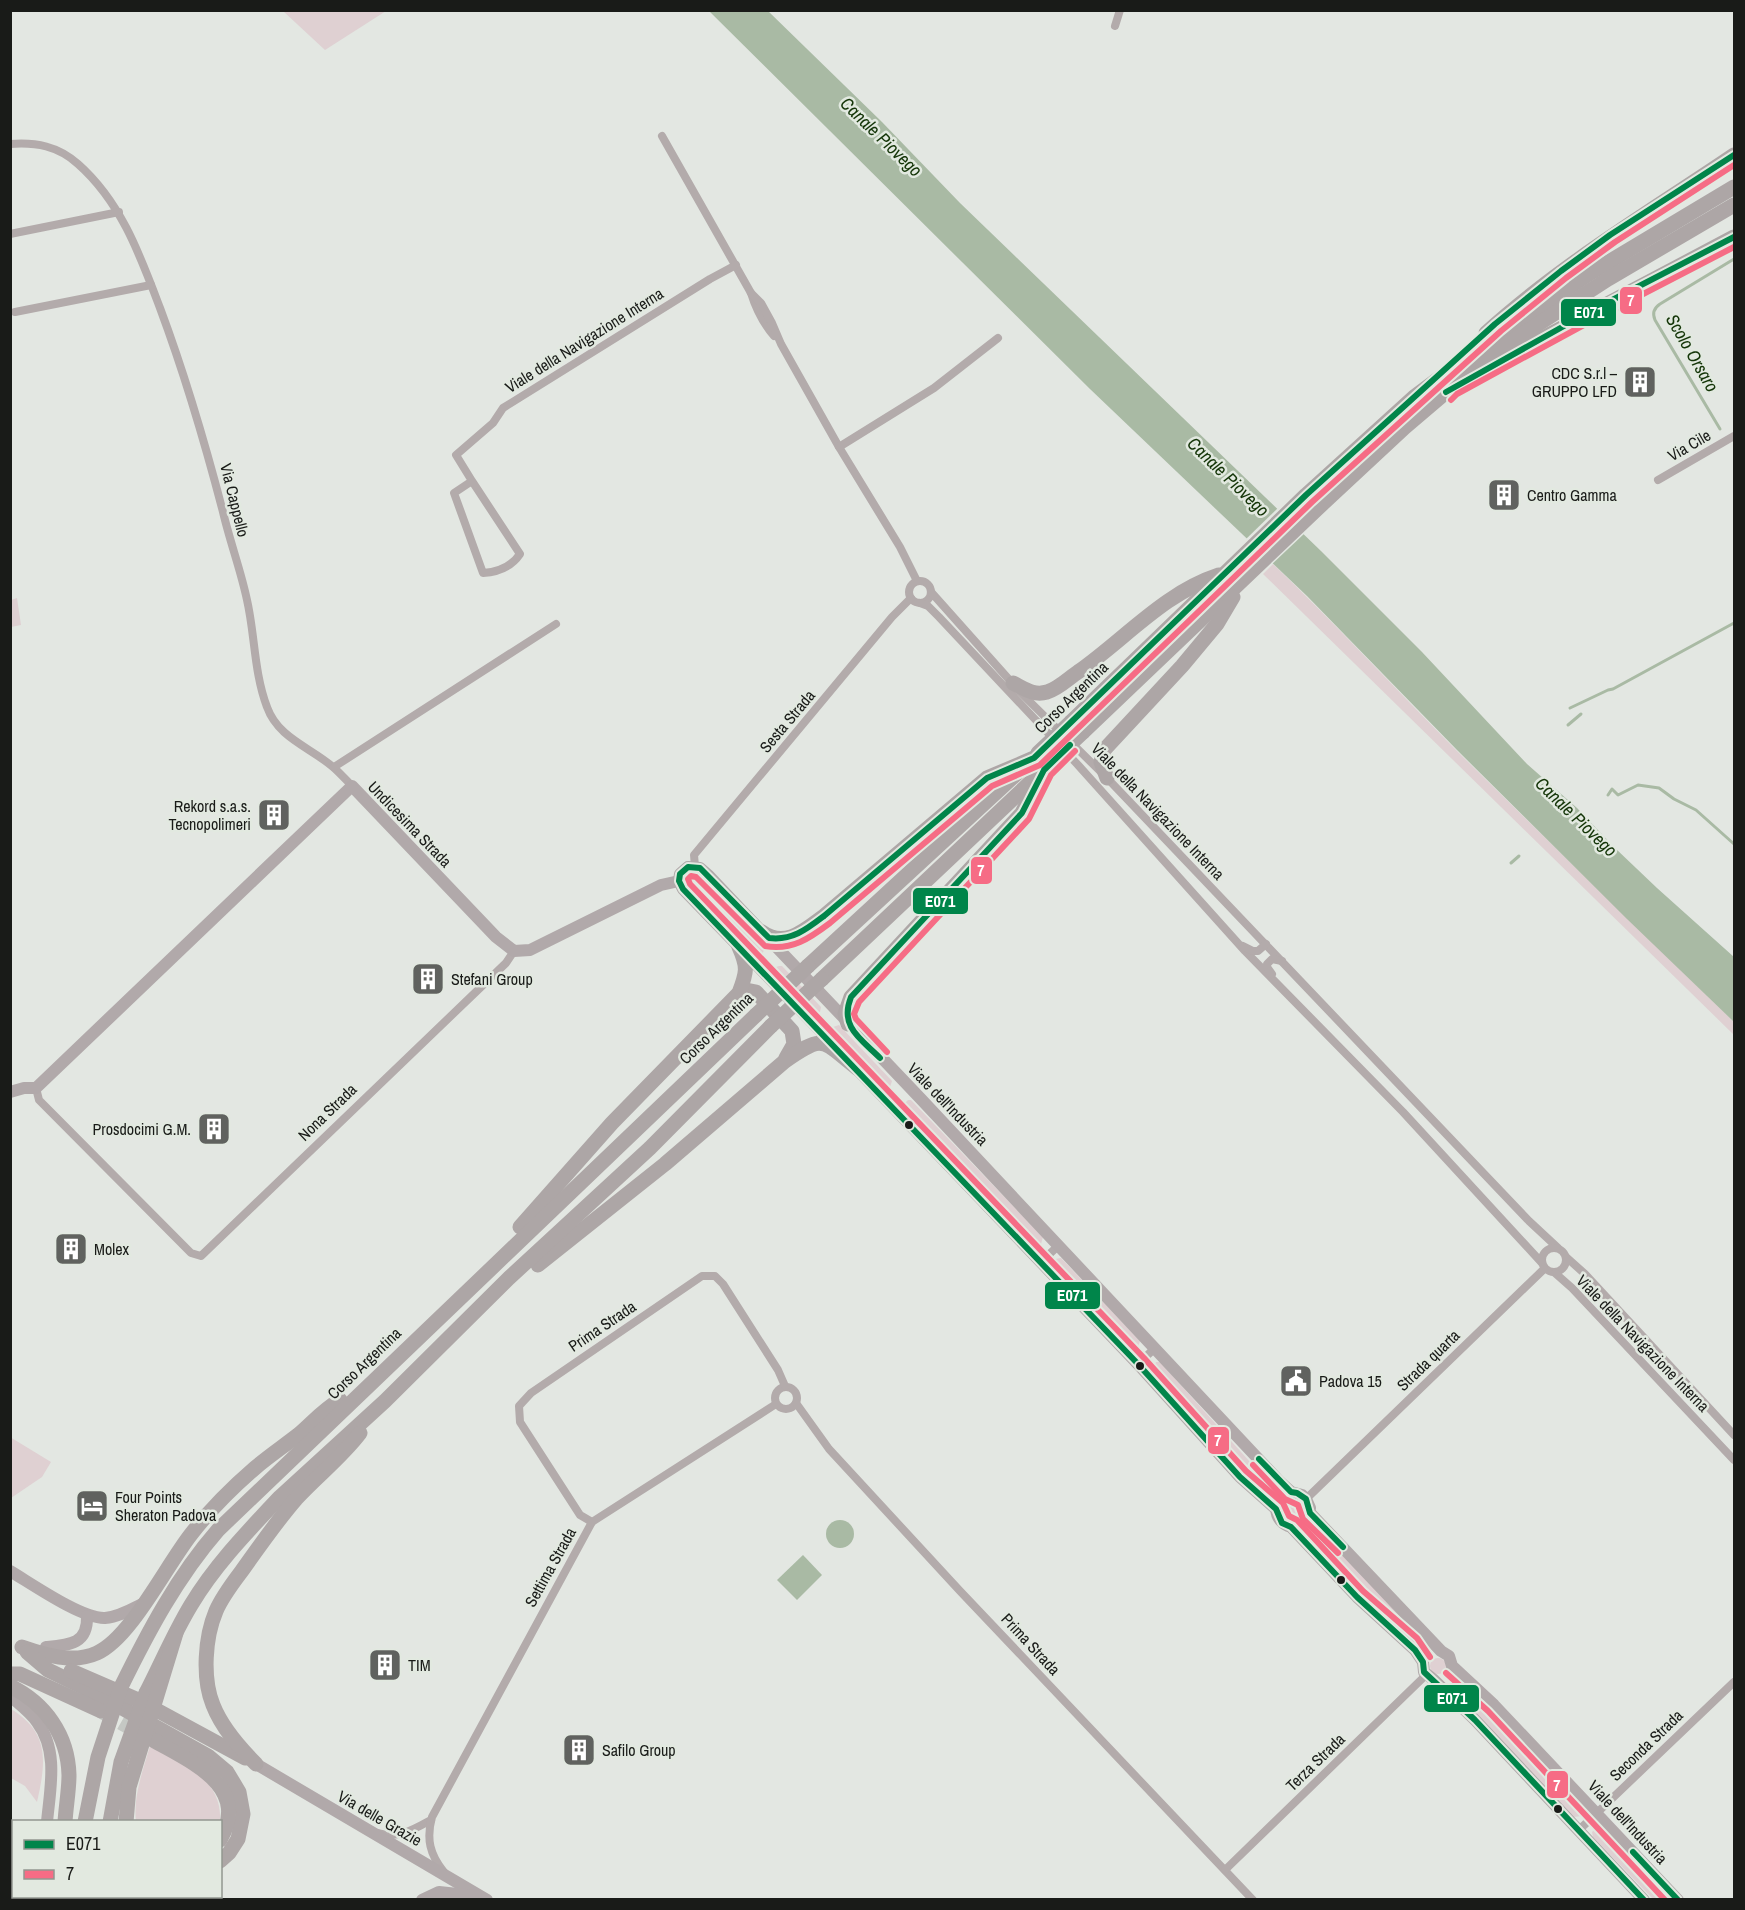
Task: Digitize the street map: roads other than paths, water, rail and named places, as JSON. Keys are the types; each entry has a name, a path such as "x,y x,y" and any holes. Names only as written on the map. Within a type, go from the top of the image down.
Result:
{"highway":[{"path":"1414,397 1495,324 1561,271 1734,155"},
{"name":"Corso Argentina","path":"1077,727 1228,569 1414,397 1501,332 1592,272 1734,187"},
{"name":"Corso Argentina","path":"110,1820 122,1762 146,1693 176,1633 191,1605 217,1567 280,1497 385,1401 509,1278 682,1118 771,1026 822,979 1041,761 1244,579 1406,427 1452,387 1519,336 1608,279 1734,205"},
{"path":"1452,387 1589,312 1734,237"},
{"path":"1013,683 1034,694 1049,692 1095,660 1182,591 1228,569"},
{"path":"1107,778 1101,762 1104,750 1144,709 1217,624 1244,579"},
{"path":"762,932 778,940 795,936 824,916 987,778 1041,761"},
{"path":"848,1024 845,1014 851,997 1022,813 1041,761"},
{"name":"Corso Argentina","path":"85,1820 98,1756 121,1687 157,1618 206,1544 238,1509 368,1384 808,966 1041,761"},
{"path":"739,947 746,962 747,972 739,993"},
{"path":"447,1310 612,1123 739,993 746,990 756,992 792,1031 794,1044 785,1061"},
{"path":"461,1327 665,1164 785,1061 814,1042 833,1048 857,1068"},
{"path":"16,1644 60,1658 81,1658 96,1654 108,1647 123,1633 192,1533 248,1475 331,1405 368,1384"},
{"path":"256,1764 238,1746 222,1723 210,1695 207,1654 216,1612 227,1592 274,1524 346,1452 385,1401"},
{"path":"126,1820 129,1787 176,1633"},
{"path":"16,1644 138,1700 256,1764"},
{"path":"16,1644 46,1647"},
{"path":"16,1644 48,1670 97,1694 208,1756 226,1772 239,1792 243,1814 237,1839 230,1852 222,1859"},
{"path":"10,1674 20,1674 101,1711"},
{"path":"10,1686 29,1696 49,1715 67,1757 69,1775 65,1820"},
{"path":"153,1740 203,1769 218,1783 228,1807 228,1820 223,1837"}],"street":[{"path":"1115,26 1120,10"},
{"name":"Viale della Navigazione Interna","path":"662,136 736,265 766,326 780,344 900,547 917,581 927,583 931,592 1021,693 1107,778 1529,1221 1585,1274 1734,1435"},
{"name":"Via Cappello","path":"10,144 31,142 57,149 77,163 109,198 132,238 175,348 207,450 247,600 262,691 267,708 278,726"},
{"path":"10,234 118,212"},
{"name":"Viale della Navigazione Interna","path":"472,482 454,493 483,573 492,572 514,563 520,554 456,455 493,423 503,408 736,265"},
{"path":"15,312 152,285"},
{"path":"839,447 934,388 998,338"},
{"name":"Via Cile","path":"1658,480 1734,436"},
{"path":"911,598 909,590 917,581"},
{"path":"920,603 927,600 931,592"},
{"name":"Viale della Navigazione Interna","path":"911,598 928,606 939,617 1031,714 1245,951 1403,1112 1543,1266 1572,1288 1734,1460"},
{"name":"Sesta Strada","path":"694,866 694,855 892,617 911,598"},
{"path":"334,767 556,624"},
{"name":"Undicesima Strada","path":"278,726 292,740 334,767 496,938 514,951"},
{"path":"10,1092 24,1088 36,1088 352,786"},
{"path":"694,866 688,867 680,874 683,889 857,1068 1138,1364 1240,1477 1276,1509 1282,1523 1291,1527 1356,1597 1415,1650 1423,1662 1424,1672 1475,1720 1644,1899"},
{"name":"Viale dell'Industria","path":"694,866 708,875 1291,1492 1306,1499 1310,1513 1441,1651 1449,1656 1452,1665 1494,1705 1678,1899"},
{"path":"514,951 530,950 661,885 680,881"},
{"path":"1242,946 1258,951 1266,944"},
{"name":"Nona Strada","path":"36,1088 39,1100 191,1253 201,1256 506,963 514,951"},
{"path":"1275,979 1267,964 1272,959 1282,962"},
{"path":"1403,1112 1415,1101"},
{"path":"1041,1262 1059,1245"},
{"path":"1543,1266 1544,1252 1558,1248"},
{"name":"Viale della Navigazione Interna","path":"1555,1273 1565,1267 1566,1257"},
{"name":"Strada quarta","path":"1306,1499 1543,1266"},
{"name":"Prima Strada","path":"592,1522 580,1515 520,1422 519,1406 531,1393 702,1276 715,1276 723,1284 778,1370 785,1386 796,1392 796,1403 829,1449 960,1591 1252,1899"},
{"path":"1138,1364 1155,1348"},
{"path":"785,1386 775,1393 776,1404 786,1409 796,1403"},
{"name":"Settima Strada","path":"449,1877 433,1857 429,1843 431,1820 592,1522 776,1404"},
{"path":"1276,1509 1280,1498 1291,1492"},
{"path":"1291,1527 1305,1522 1310,1513"},
{"path":"10,1571 87,1616 103,1618 116,1616 144,1603"},
{"path":"46,1647 74,1643 83,1636 87,1626 87,1616"},
{"path":"1423,1662 1430,1653 1441,1651"},
{"path":"1430,1678 1445,1679 1452,1671 1452,1665"},
{"name":"Terza Strada","path":"1225,1870 1430,1678"},
{"name":"Seconda Strada","path":"1579,1830 1734,1682"},
{"path":"10,1696 36,1721 48,1742 51,1762 47,1820"},
{"name":"Via delle Grazie","path":"256,1764 485,1898"},
{"path":"367,1830 395,1836 413,1831 431,1820"},
{"path":"422,1899 434,1893 444,1892 485,1898"}],"water":[{"name":"Canale Piovego","path":"709,11 768,11 882,122 960,203 1321,551 1422,652 1527,764 1577,808 1657,888 1734,957 1734,1022 1457,750 1307,596 1090,389"},
{"path":"840,1520 850,1524 854,1534 850,1544 840,1548 830,1544 826,1534 830,1524"},
{"path":"803,1555 822,1575 797,1600 777,1580"}],"waterway":[{"name":"Scolo Orsaro","path":"1720,429 1655,320 1654,313 1660,304 1734,259"},
{"name":"Scolo Orsaro","path":"1570,708 1613,689 1734,623"},
{"path":"1568,725 1581,714"},
{"path":"1608,795 1612,789 1618,795 1638,785 1659,788 1696,810 1734,844"},
{"path":"1511,863 1519,856"}],"tunnel":[{"path":"101,1711 143,1735"}],"place":[{"name":"CDC S.r.l – GRUPPO LFD","path":"1640,382"},
{"name":"Centro Gamma","path":"1504,495"},
{"name":"Rekord s.a.s. Tecnopolimeri","path":"274,815"},
{"name":"Stefani Group","path":"428,979"},
{"name":"Prosdocimi G.M.","path":"214,1129"},
{"name":"Molex","path":"71,1249"},
{"name":"Padova 15","path":"1296,1381"},
{"name":"Four Points Sheraton Padova","path":"92,1506"},
{"name":"TIM","path":"385,1665"},
{"name":"Safilo Group","path":"579,1750"}]}
